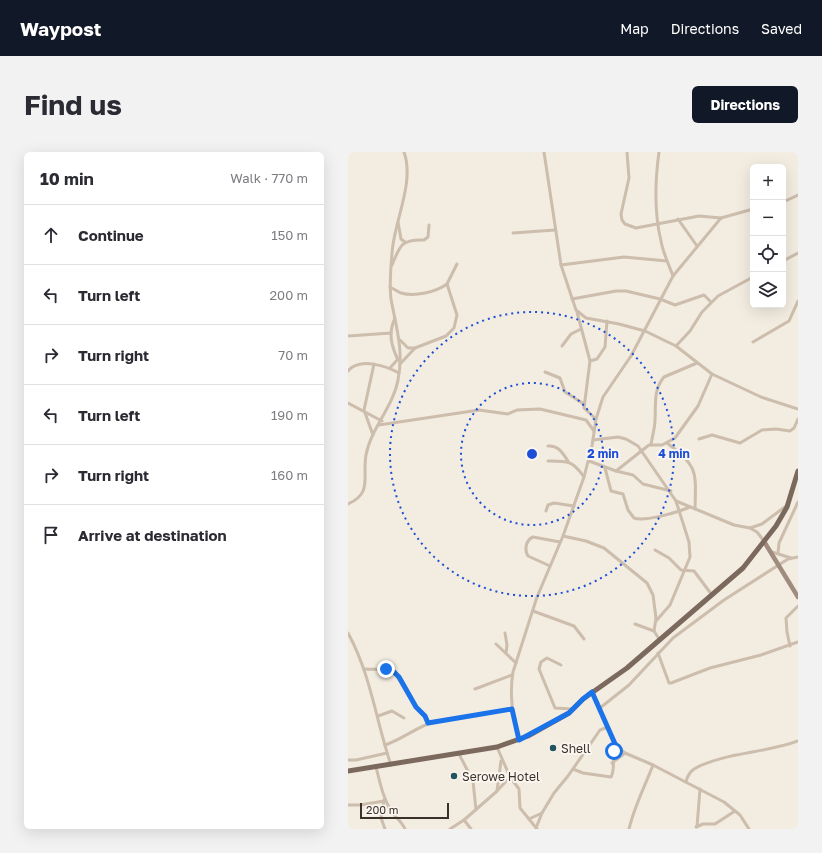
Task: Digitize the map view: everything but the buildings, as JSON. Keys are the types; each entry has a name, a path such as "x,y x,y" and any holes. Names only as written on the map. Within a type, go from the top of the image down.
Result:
{"main road":[{"path":"348,771 497,747 519,740 556,721 592,692 627,668 743,568 765,543 787,506 798,471"}],"street":[{"path":"348,504 361,497 364,491 366,455 373,435 382,421 398,381 400,340 390,287 391,268 398,219 408,176 404,152"},
{"path":"544,152 561,265 576,310 590,361 584,404 586,411 596,419"},
{"path":"627,152 629,178 622,209 622,220 629,226 636,228 678,219 705,216 721,218 750,210"},
{"path":"659,152 656,196 658,224 660,242 672,276"},
{"path":"786,201 798,195"},
{"path":"519,740 512,709 512,675 533,611 563,536 584,477 589,461 596,419 603,397 645,331 672,276 721,218"},
{"path":"398,219 401,239 405,242"},
{"path":"678,219 697,246"},
{"path":"391,268 400,247 405,242 425,240 429,235 429,225"},
{"path":"513,234 555,230"},
{"path":"786,260 798,254"},
{"path":"561,265 624,257 667,261"},
{"path":"390,287 402,293 415,294 438,290 447,284 457,264"},
{"path":"676,346 690,331 702,312 712,302 723,293 750,279"},
{"path":"400,340 408,348 416,348 446,336 454,328 457,315 447,284"},
{"path":"572,299 621,291 660,299 676,305 704,295 712,302"},
{"path":"753,342 789,321 798,301"},
{"path":"576,310 586,318 607,321 645,331 676,346 712,374 761,397 798,409"},
{"path":"395,317 391,334 392,346 399,358"},
{"path":"590,361 597,359 605,347 607,321"},
{"path":"562,346 571,334 581,328"},
{"path":"348,336 399,335"},
{"path":"400,364 416,348"},
{"path":"390,368 399,358"},
{"path":"651,445 655,419 654,402 661,381 664,377 697,363"},
{"path":"348,370 358,365 374,364 390,368 399,373"},
{"path":"373,435 364,410 374,364"},
{"path":"545,372 560,378 565,392 584,404"},
{"path":"616,471 642,450 651,445 660,446 675,438 698,406 712,374"},
{"path":"348,403 364,410 382,421"},
{"path":"379,425 479,410 508,414 517,410 540,409 586,420 594,431"},
{"path":"699,439 712,435 743,443 762,430 776,429 790,431 794,428 798,419"},
{"path":"593,440 618,437 626,439 638,446 642,450 648,462 671,491 680,511 690,548 689,562 683,571 670,605 656,621"},
{"path":"667,443 685,456 695,472 695,509"},
{"path":"548,446 554,445 559,448 568,462"},
{"path":"548,461 568,462 577,467 584,477"},
{"path":"589,461 633,476 643,484 671,491"},
{"path":"605,467 611,491 623,494 628,510 634,518 639,520 680,511 690,507"},
{"path":"676,501 738,527 750,528 762,524 787,506"},
{"path":"778,553 779,543 798,502"},
{"path":"546,511 548,505 552,504 574,506"},
{"path":"750,528 757,532 772,552 798,596"},
{"path":"563,536 586,540 604,548 647,583 652,592 656,621 654,631"},
{"path":"550,566 528,556 526,549 527,543 533,537 560,542"},
{"path":"655,550 669,558 683,571 694,571 712,595"},
{"path":"772,552 791,558"},
{"path":"600,708 629,685 673,638 709,610 791,558 798,557"},
{"path":"790,646 786,618 798,606"},
{"path":"533,611 574,626 584,639"},
{"path":"635,624 654,631 659,639"},
{"path":"348,633 364,668 391,765"},
{"path":"505,633 507,645 506,653"},
{"path":"658,653 670,684 710,668 790,646 798,642"},
{"path":"496,644 516,663"},
{"path":"562,665 547,658 541,662 539,669 555,708 572,709"},
{"path":"364,668 375,670 386,669 394,672 416,707 425,716 428,723"},
{"path":"475,688 512,675"},
{"path":"592,692 616,746 625,753 653,765 724,802 735,810 749,829"},
{"path":"385,745 405,737 428,723 512,709"},
{"path":"378,716 392,711 404,718"},
{"path":"497,747 510,777 519,789 520,808 536,828 542,813 554,793 600,730 608,727"},
{"path":"686,782 693,769 717,760 771,749 798,741"},
{"path":"573,769 583,773 609,778 612,775 612,755 616,746"},
{"path":"348,760 356,760 387,753"},
{"path":"612,764 625,753"},
{"path":"459,754 472,780 476,810"},
{"path":"496,792 501,759"},
{"path":"629,829 632,813 640,799 653,765"},
{"path":"376,767 384,799 391,811 403,823 405,829"},
{"path":"450,829 476,810 510,777"},
{"path":"697,828 700,789"},
{"path":"348,805 360,805 384,799"},
{"path":"384,799 381,818 385,829"},
{"path":"697,828 703,824 715,824 735,810"},
{"path":"529,820 542,813"},
{"path":"464,820 471,829"}],"place":[{"name":"Shell","path":"553,748"},
{"name":"Serowe Hotel","path":"454,776"}],"route":[{"path":"386,669 394,672 399,677 416,707 425,716 428,723 436,720 512,709 519,740 545,728 569,713 592,692 602,711 616,746 614,751"}]}
